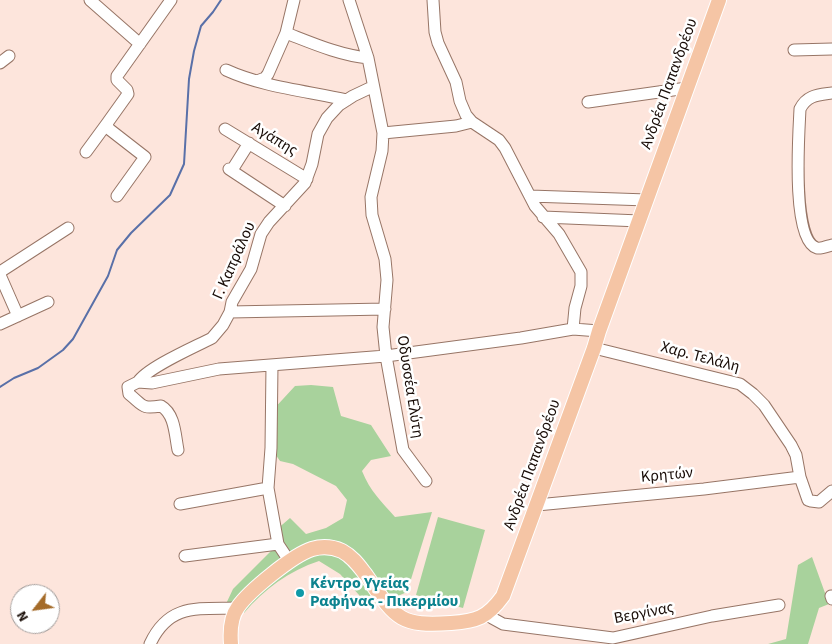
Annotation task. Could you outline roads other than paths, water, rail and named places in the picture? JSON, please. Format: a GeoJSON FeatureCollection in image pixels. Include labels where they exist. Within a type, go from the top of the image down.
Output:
{"type":"FeatureCollection","features":[{"type":"Feature","properties":{"kind":"main road","name":"Ανδρέα Παπανδρέου"},"geometry":{"type":"LineString","coordinates":[[488,614],[503,596],[719,0]]}},
{"type":"Feature","properties":{"kind":"main road"},"geometry":{"type":"LineString","coordinates":[[231,644],[230,631],[237,608],[257,586],[300,554],[324,547],[341,551],[356,562],[384,602],[409,622],[422,624],[454,622],[471,620],[488,614]]}},
{"type":"Feature","properties":{"kind":"street"},"geometry":{"type":"LineString","coordinates":[[90,0],[140,44]]}},
{"type":"Feature","properties":{"kind":"street"},"geometry":{"type":"LineString","coordinates":[[86,152],[128,94],[127,90],[117,80],[117,76],[171,0]]}},
{"type":"Feature","properties":{"kind":"street"},"geometry":{"type":"LineString","coordinates":[[257,81],[265,78],[268,74],[286,32],[294,0]]}},
{"type":"Feature","properties":{"kind":"street","name":"Οδυσσέα Ελύτη"},"geometry":{"type":"LineString","coordinates":[[349,0],[368,58],[372,87],[383,133],[382,151],[371,197],[372,215],[385,259],[387,280],[383,327],[386,356],[403,450],[426,481]]}},
{"type":"Feature","properties":{"kind":"street"},"geometry":{"type":"LineString","coordinates":[[433,0],[438,42],[456,82],[460,101],[466,115],[472,122],[499,140],[513,162],[530,196],[544,217],[559,234],[581,272],[582,286],[575,308],[573,329]]}},
{"type":"Feature","properties":{"kind":"street"},"geometry":{"type":"LineString","coordinates":[[286,32],[336,51],[368,58]]}},
{"type":"Feature","properties":{"kind":"street"},"geometry":{"type":"LineString","coordinates":[[794,50],[832,49]]}},
{"type":"Feature","properties":{"kind":"street"},"geometry":{"type":"LineString","coordinates":[[226,70],[241,77],[257,81],[347,100]]}},
{"type":"Feature","properties":{"kind":"street","name":"Γ. Καπράλου"},"geometry":{"type":"LineString","coordinates":[[138,382],[141,377],[154,369],[212,338],[223,325],[230,312],[232,302],[251,269],[261,234],[269,222],[307,179],[318,134],[327,118],[339,105],[372,87]]}},
{"type":"Feature","properties":{"kind":"street"},"geometry":{"type":"LineString","coordinates":[[588,102],[688,88]]}},
{"type":"Feature","properties":{"kind":"street"},"geometry":{"type":"LineString","coordinates":[[832,93],[812,96],[803,103],[800,109],[797,166],[801,216],[808,237],[814,247],[832,245]]}},
{"type":"Feature","properties":{"kind":"street"},"geometry":{"type":"LineString","coordinates":[[108,122],[109,129],[145,157],[117,196]]}},
{"type":"Feature","properties":{"kind":"street"},"geometry":{"type":"LineString","coordinates":[[383,133],[456,126],[472,122]]}},
{"type":"Feature","properties":{"kind":"street","name":"Αγάπης"},"geometry":{"type":"LineString","coordinates":[[225,129],[307,179]]}},
{"type":"Feature","properties":{"kind":"street"},"geometry":{"type":"LineString","coordinates":[[249,143],[231,170],[285,206]]}},
{"type":"Feature","properties":{"kind":"street"},"geometry":{"type":"LineString","coordinates":[[530,196],[647,200]]}},
{"type":"Feature","properties":{"kind":"street"},"geometry":{"type":"LineString","coordinates":[[544,217],[640,221]]}},
{"type":"Feature","properties":{"kind":"street"},"geometry":{"type":"LineString","coordinates":[[18,316],[0,273],[68,228]]}},
{"type":"Feature","properties":{"kind":"street"},"geometry":{"type":"LineString","coordinates":[[0,324],[48,302]]}},
{"type":"Feature","properties":{"kind":"street"},"geometry":{"type":"LineString","coordinates":[[230,312],[385,309]]}},
{"type":"Feature","properties":{"kind":"street"},"geometry":{"type":"LineString","coordinates":[[178,450],[169,412],[161,406],[144,407],[129,394],[128,387],[138,382],[152,383],[219,369],[386,356],[573,329],[599,331]]}},
{"type":"Feature","properties":{"kind":"street","name":"Χαρ. Τελάλη"},"geometry":{"type":"LineString","coordinates":[[594,348],[740,384],[764,405],[791,445],[796,455],[800,477],[809,501],[819,502],[832,491]]}},
{"type":"Feature","properties":{"kind":"street"},"geometry":{"type":"LineString","coordinates":[[272,365],[271,448],[268,488],[278,544],[290,562]]}},
{"type":"Feature","properties":{"kind":"street","name":"Κρητών"},"geometry":{"type":"LineString","coordinates":[[537,505],[704,489],[800,477]]}},
{"type":"Feature","properties":{"kind":"street"},"geometry":{"type":"LineString","coordinates":[[180,504],[268,488]]}},
{"type":"Feature","properties":{"kind":"street"},"geometry":{"type":"LineString","coordinates":[[185,556],[278,544]]}},
{"type":"Feature","properties":{"kind":"street","name":"Βεργίνας"},"geometry":{"type":"LineString","coordinates":[[488,614],[503,624],[612,638],[712,616],[778,605]]}},
{"type":"Feature","properties":{"kind":"street"},"geometry":{"type":"LineString","coordinates":[[150,644],[166,620],[179,612],[237,608]]}},
{"type":"Feature","properties":{"kind":"waterway"},"geometry":{"type":"LineString","coordinates":[[0,387],[14,378],[38,368],[63,350],[73,339],[108,276],[117,250],[131,233],[170,195],[184,164],[189,79],[194,51],[201,26],[221,0]]}},
{"type":"Feature","properties":{"kind":"place","name":"Κέντρο Υγείας Ραφήνας - Πικερμίου"},"geometry":{"type":"Point","coordinates":[300,593]}}]}
